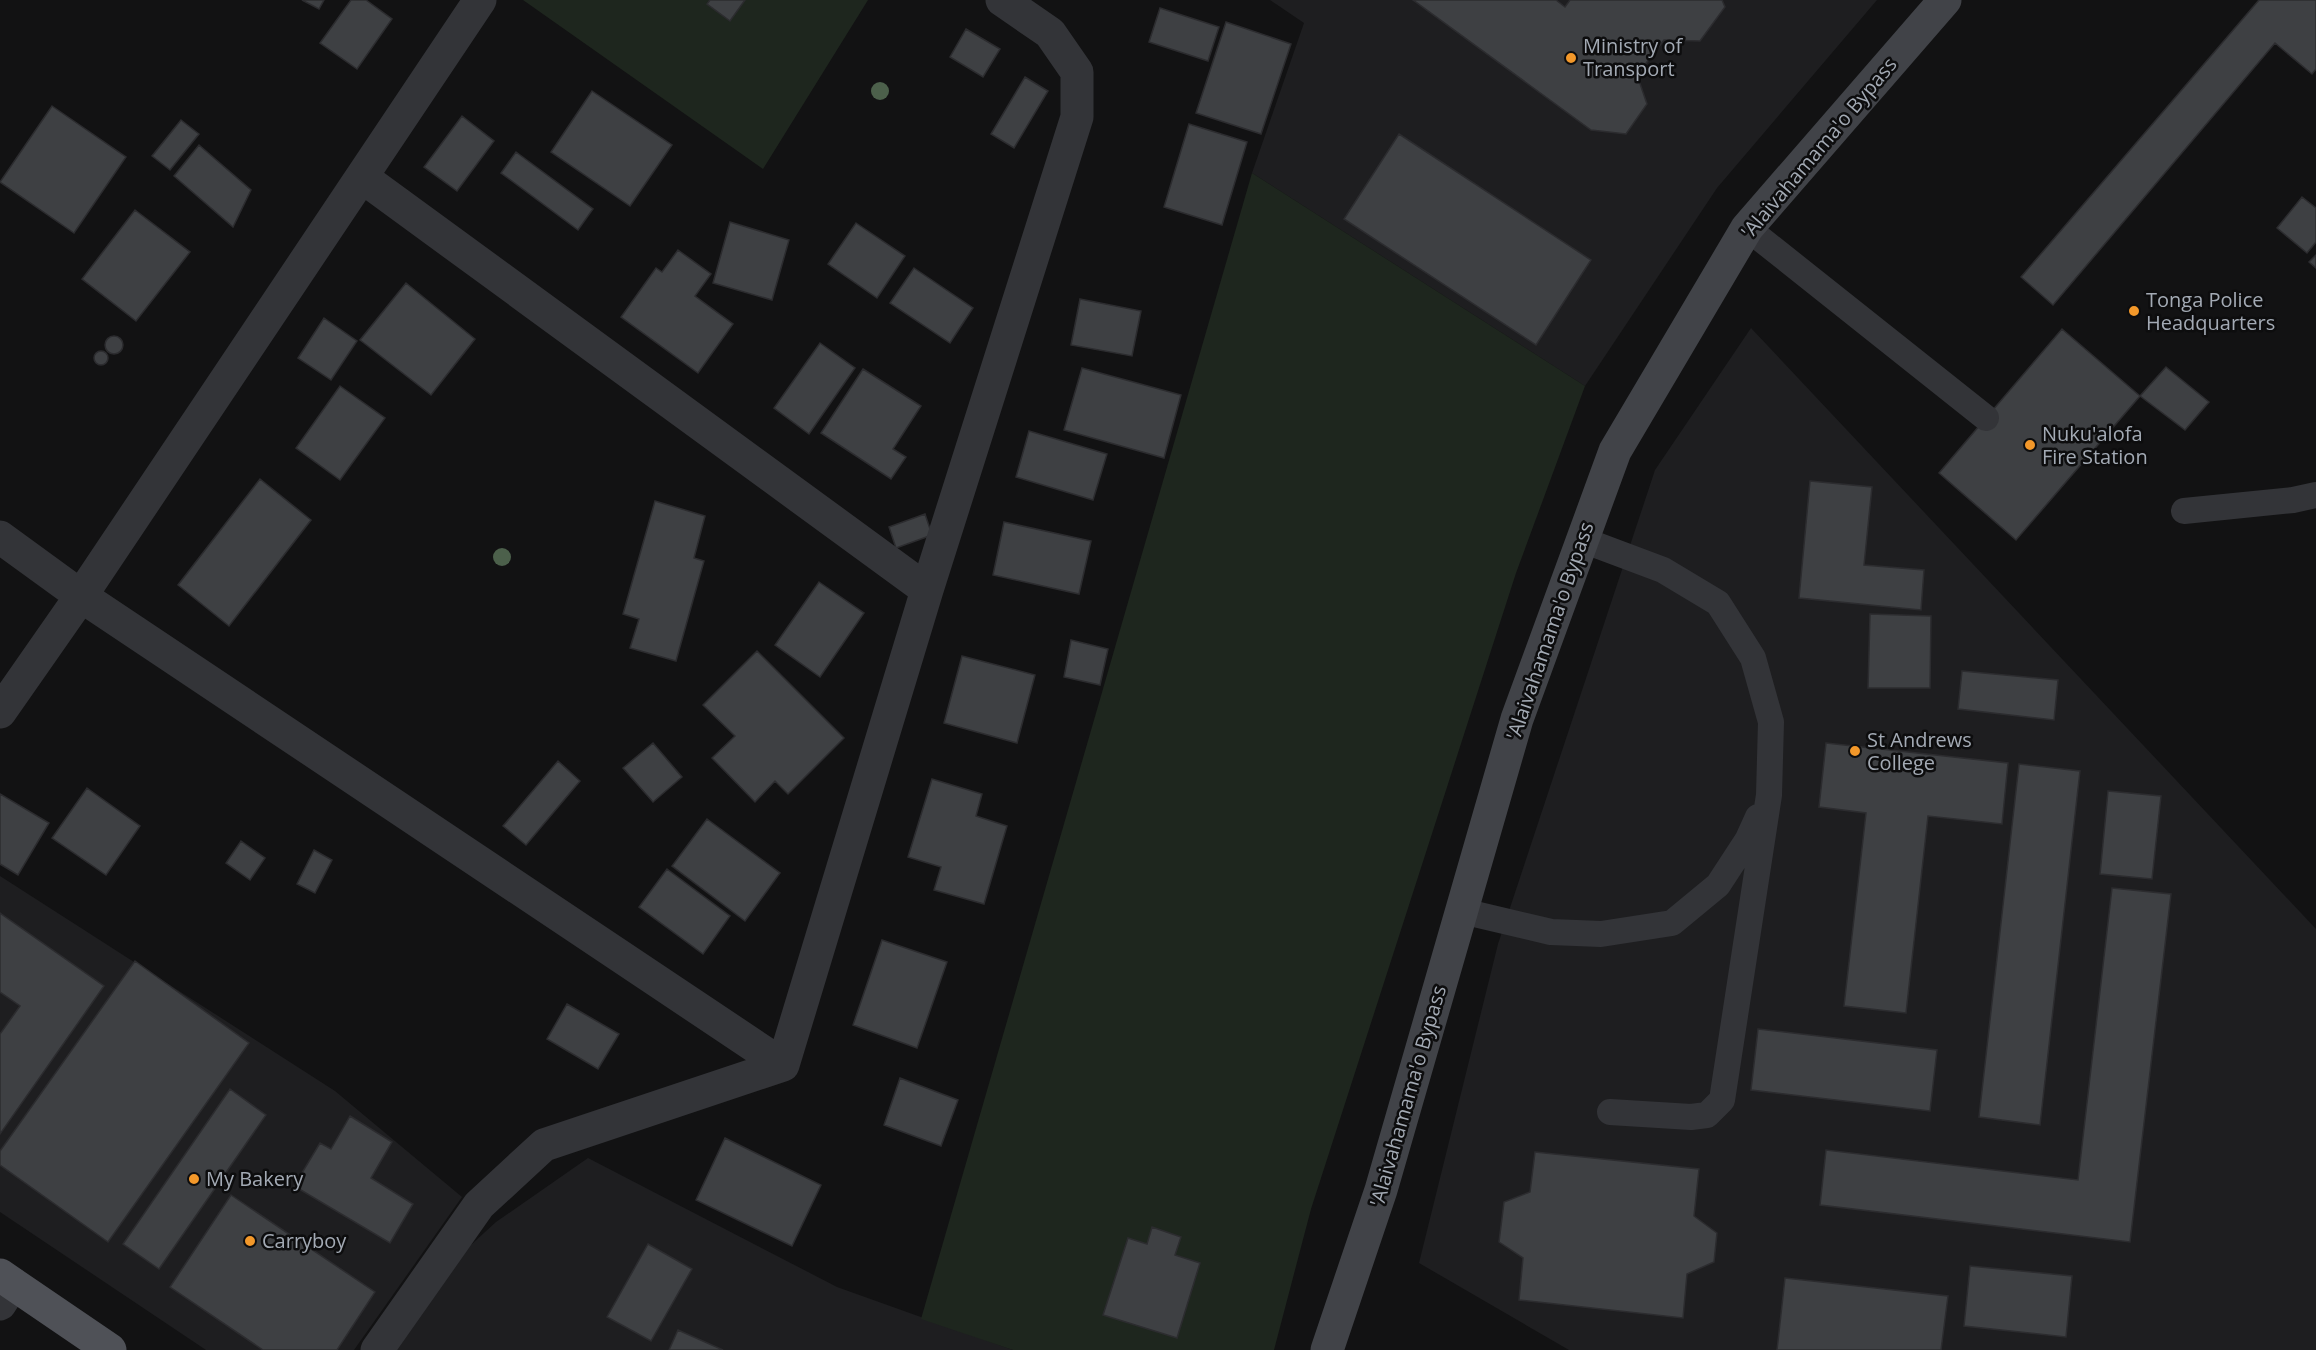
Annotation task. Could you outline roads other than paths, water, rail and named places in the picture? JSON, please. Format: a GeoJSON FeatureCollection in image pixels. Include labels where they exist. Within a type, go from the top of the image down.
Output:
{"type":"FeatureCollection","features":[{"type":"Feature","properties":{"kind":"main road","name":"'Alaivahamama'o Bypass"},"geometry":{"type":"LineString","coordinates":[[1327,1350],[1381,1190],[1517,719],[1615,451],[1747,228],[1946,0]]}},
{"type":"Feature","properties":{"kind":"main road"},"geometry":{"type":"LineString","coordinates":[[4,1288],[110,1350]]}},
{"type":"Feature","properties":{"kind":"street"},"geometry":{"type":"LineString","coordinates":[[783,1065],[927,590],[1077,117],[1077,72],[1050,33],[1002,0]]}},
{"type":"Feature","properties":{"kind":"street"},"geometry":{"type":"LineString","coordinates":[[0,712],[81,596],[362,177],[465,5]]}},
{"type":"Feature","properties":{"kind":"street"},"geometry":{"type":"LineString","coordinates":[[362,177],[927,590]]}},
{"type":"Feature","properties":{"kind":"street"},"geometry":{"type":"LineString","coordinates":[[0,537],[81,596],[783,1065]]}},
{"type":"Feature","properties":{"kind":"street"},"geometry":{"type":"LineString","coordinates":[[377,1350],[479,1205],[544,1145],[783,1065]]}},
{"type":"Feature","properties":{"kind":"lane"},"geometry":{"type":"LineString","coordinates":[[1747,228],[1986,418]]}},
{"type":"Feature","properties":{"kind":"lane"},"geometry":{"type":"LineString","coordinates":[[2184,511],[2293,500],[2316,495]]}},
{"type":"Feature","properties":{"kind":"lane"},"geometry":{"type":"LineString","coordinates":[[1583,540],[1663,570],[1718,603],[1753,658],[1771,722],[1769,795],[1722,1101],[1707,1115],[1691,1117],[1610,1112]]}},
{"type":"Feature","properties":{"kind":"lane"},"geometry":{"type":"LineString","coordinates":[[1462,911],[1551,933],[1601,934],[1672,923],[1718,885],[1748,839],[1769,795]]}},
{"type":"Feature","properties":{"kind":"place","name":"Ministry of Transport"},"geometry":{"type":"Point","coordinates":[1571,58]}},
{"type":"Feature","properties":{"kind":"place","name":"Tonga Police Headquarters"},"geometry":{"type":"Point","coordinates":[2134,311]}},
{"type":"Feature","properties":{"kind":"place","name":"Nuku'alofa Fire Station"},"geometry":{"type":"Point","coordinates":[2030,445]}},
{"type":"Feature","properties":{"kind":"place","name":"St Andrews College"},"geometry":{"type":"Point","coordinates":[1855,751]}},
{"type":"Feature","properties":{"kind":"place","name":"My Bakery"},"geometry":{"type":"Point","coordinates":[194,1179]}},
{"type":"Feature","properties":{"kind":"place","name":"Carryboy"},"geometry":{"type":"Point","coordinates":[250,1241]}}]}
